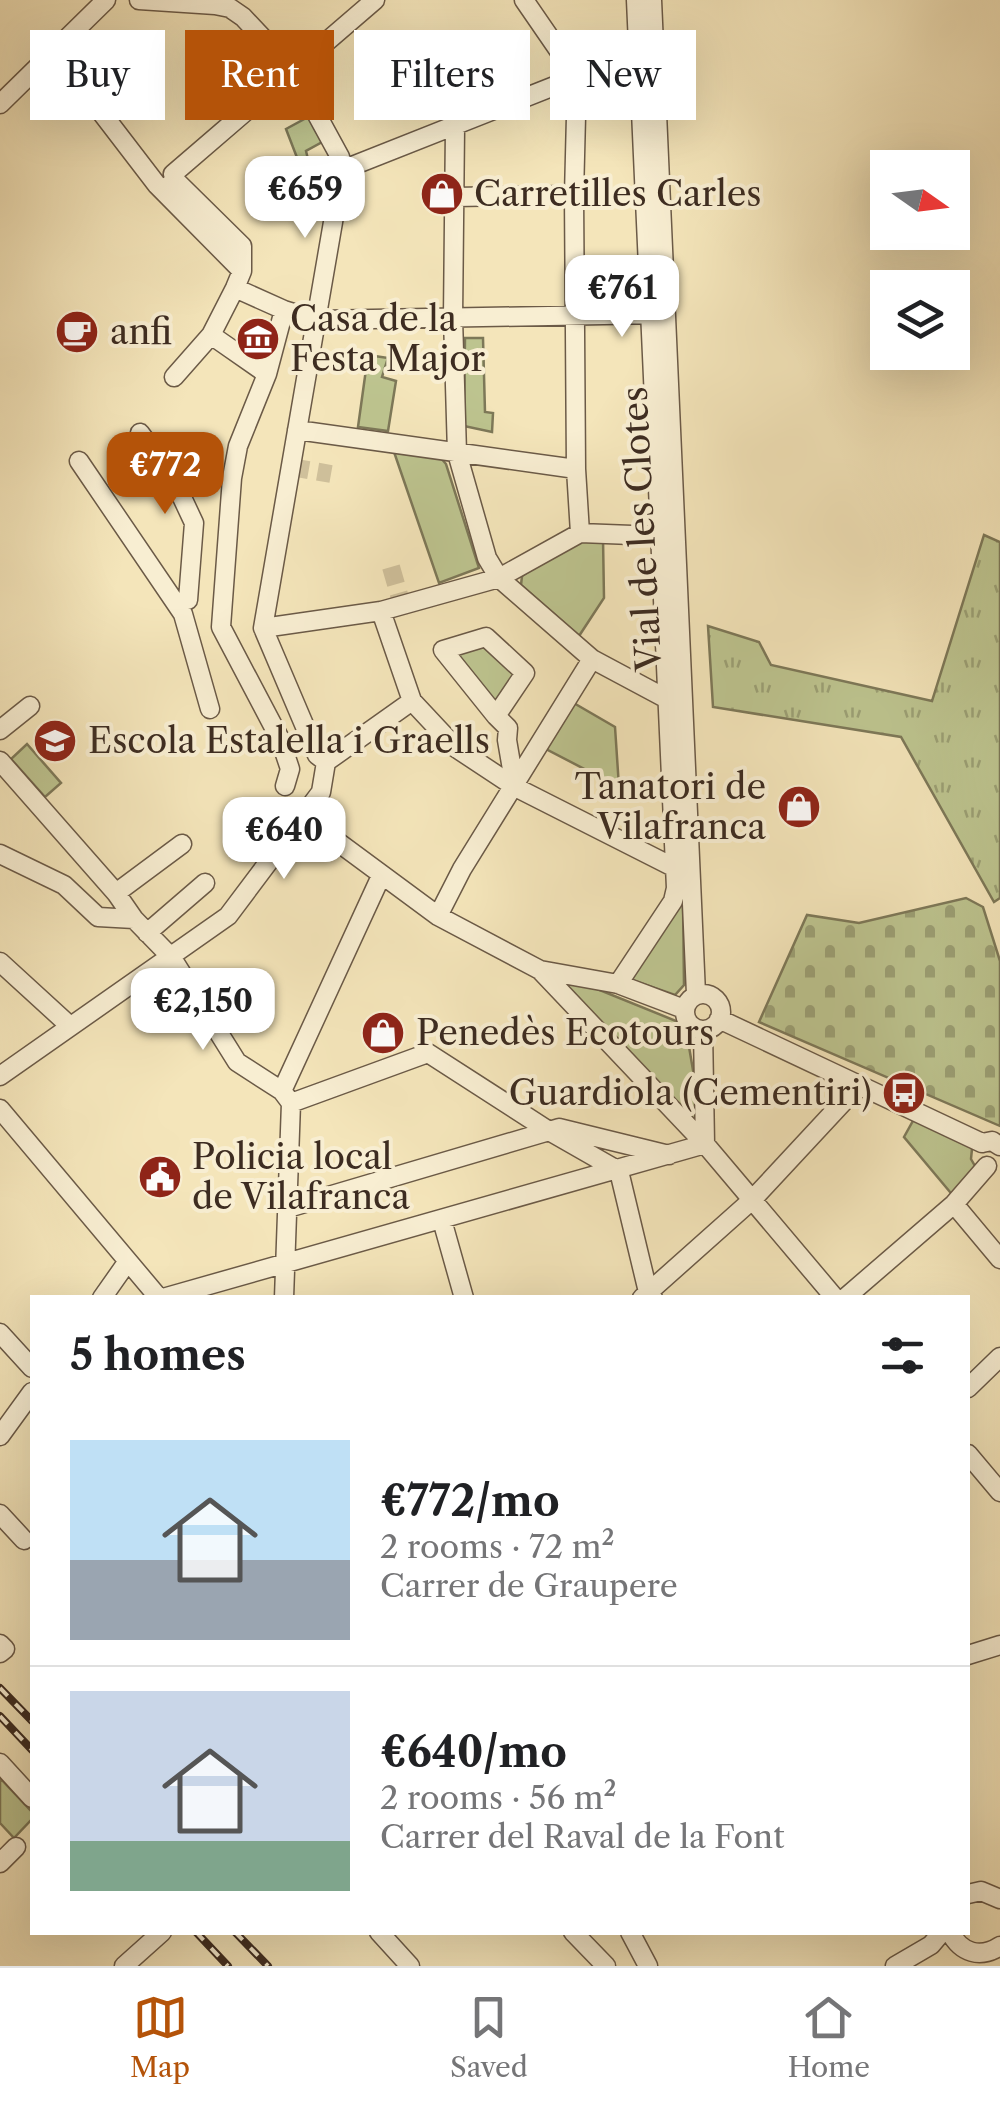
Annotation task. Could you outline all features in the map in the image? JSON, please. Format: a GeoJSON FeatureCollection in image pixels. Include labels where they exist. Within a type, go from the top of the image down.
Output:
{"type":"FeatureCollection","features":[{"type":"Feature","properties":{"kind":"street"},"geometry":{"type":"LineString","coordinates":[[77,30],[106,0]]}},
{"type":"Feature","properties":{"kind":"street"},"geometry":{"type":"LineString","coordinates":[[139,0],[230,8],[255,30]]}},
{"type":"Feature","properties":{"kind":"street"},"geometry":{"type":"LineString","coordinates":[[334,34],[374,0]]}},
{"type":"Feature","properties":{"kind":"street"},"geometry":{"type":"LineString","coordinates":[[524,0],[550,38]]}},
{"type":"Feature","properties":{"kind":"street"},"geometry":{"type":"LineString","coordinates":[[636,0],[637,30]]}},
{"type":"Feature","properties":{"kind":"street","name":"Vial de les Clotes"},"geometry":{"type":"LineString","coordinates":[[652,0],[656,314],[690,1002]]}},
{"type":"Feature","properties":{"kind":"street"},"geometry":{"type":"LineString","coordinates":[[0,104],[30,76]]}},
{"type":"Feature","properties":{"kind":"street"},"geometry":{"type":"LineString","coordinates":[[342,170],[550,88]]}},
{"type":"Feature","properties":{"kind":"street"},"geometry":{"type":"LineString","coordinates":[[106,120],[169,185],[238,280],[284,310],[317,320],[656,314]]}},
{"type":"Feature","properties":{"kind":"street"},"geometry":{"type":"LineString","coordinates":[[169,185],[173,174],[234,120]]}},
{"type":"Feature","properties":{"kind":"street"},"geometry":{"type":"LineString","coordinates":[[320,120],[340,157],[342,170],[262,628],[317,755],[326,762]]}},
{"type":"Feature","properties":{"kind":"street"},"geometry":{"type":"LineString","coordinates":[[576,120],[576,469],[580,533]]}},
{"type":"Feature","properties":{"kind":"street"},"geometry":{"type":"LineString","coordinates":[[618,984],[673,901],[675,868],[658,536],[656,314],[642,120]]}},
{"type":"Feature","properties":{"kind":"street"},"geometry":{"type":"LineString","coordinates":[[455,127],[453,318],[457,452],[487,558],[499,578],[592,659],[665,698]]}},
{"type":"Feature","properties":{"kind":"street"},"geometry":{"type":"LineString","coordinates":[[455,197],[574,195]]}},
{"type":"Feature","properties":{"kind":"street"},"geometry":{"type":"LineString","coordinates":[[174,377],[210,335],[238,280]]}},
{"type":"Feature","properties":{"kind":"street"},"geometry":{"type":"LineString","coordinates":[[284,310],[267,374],[238,446],[221,628],[280,739],[290,769],[284,786]]}},
{"type":"Feature","properties":{"kind":"street"},"geometry":{"type":"LineString","coordinates":[[210,335],[267,374]]}},
{"type":"Feature","properties":{"kind":"street"},"geometry":{"type":"LineString","coordinates":[[134,426],[172,476],[194,524],[180,600],[210,710]]}},
{"type":"Feature","properties":{"kind":"street"},"geometry":{"type":"LineString","coordinates":[[297,430],[576,469]]}},
{"type":"Feature","properties":{"kind":"street"},"geometry":{"type":"LineString","coordinates":[[79,462],[180,600]]}},
{"type":"Feature","properties":{"kind":"street"},"geometry":{"type":"LineString","coordinates":[[262,628],[380,611],[499,578],[580,533],[658,536]]}},
{"type":"Feature","properties":{"kind":"street"},"geometry":{"type":"LineString","coordinates":[[180,600],[223,600]]}},
{"type":"Feature","properties":{"kind":"street"},"geometry":{"type":"LineString","coordinates":[[380,611],[412,701],[456,748],[514,787],[675,868]]}},
{"type":"Feature","properties":{"kind":"street"},"geometry":{"type":"LineString","coordinates":[[496,716],[525,672],[486,636],[443,650],[496,716],[508,728],[514,787]]}},
{"type":"Feature","properties":{"kind":"street"},"geometry":{"type":"LineString","coordinates":[[438,916],[462,869],[592,659]]}},
{"type":"Feature","properties":{"kind":"street"},"geometry":{"type":"LineString","coordinates":[[0,1076],[228,916],[321,792],[326,762],[412,701]]}},
{"type":"Feature","properties":{"kind":"street"},"geometry":{"type":"LineString","coordinates":[[0,730],[30,706]]}},
{"type":"Feature","properties":{"kind":"street"},"geometry":{"type":"LineString","coordinates":[[0,761],[116,892],[140,926],[172,958],[237,1062],[286,1097]]}},
{"type":"Feature","properties":{"kind":"street"},"geometry":{"type":"LineString","coordinates":[[304,816],[438,916],[540,970],[690,1002],[714,997],[720,1007],[720,1020],[702,1030],[686,1021],[690,1002]]}},
{"type":"Feature","properties":{"kind":"street"},"geometry":{"type":"LineString","coordinates":[[116,892],[182,844]]}},
{"type":"Feature","properties":{"kind":"street"},"geometry":{"type":"LineString","coordinates":[[0,854],[64,884],[98,917],[140,926],[205,884]]}},
{"type":"Feature","properties":{"kind":"street"},"geometry":{"type":"LineString","coordinates":[[284,1295],[288,1208],[286,1097],[381,876]]}},
{"type":"Feature","properties":{"kind":"street"},"geometry":{"type":"LineString","coordinates":[[0,962],[70,1026]]}},
{"type":"Feature","properties":{"kind":"street"},"geometry":{"type":"LineString","coordinates":[[540,970],[705,1144],[831,1295]]}},
{"type":"Feature","properties":{"kind":"street"},"geometry":{"type":"LineString","coordinates":[[720,1020],[852,1092],[991,1144]]}},
{"type":"Feature","properties":{"kind":"street"},"geometry":{"type":"LineString","coordinates":[[702,1030],[705,1144]]}},
{"type":"Feature","properties":{"kind":"street"},"geometry":{"type":"LineString","coordinates":[[286,1097],[428,1053],[619,1171],[648,1295]]}},
{"type":"Feature","properties":{"kind":"street"},"geometry":{"type":"LineString","coordinates":[[649,1295],[752,1200],[852,1092]]}},
{"type":"Feature","properties":{"kind":"street"},"geometry":{"type":"LineString","coordinates":[[0,1109],[158,1295]]}},
{"type":"Feature","properties":{"kind":"street"},"geometry":{"type":"LineString","coordinates":[[288,1208],[559,1128],[669,1155]]}},
{"type":"Feature","properties":{"kind":"street"},"geometry":{"type":"LineString","coordinates":[[172,1295],[705,1144]]}},
{"type":"Feature","properties":{"kind":"street"},"geometry":{"type":"LineString","coordinates":[[991,1144],[976,1154],[979,1162],[993,1163]]}},
{"type":"Feature","properties":{"kind":"street"},"geometry":{"type":"LineString","coordinates":[[619,1171],[631,1162],[630,1145]]}},
{"type":"Feature","properties":{"kind":"street"},"geometry":{"type":"LineString","coordinates":[[848,1295],[954,1204],[993,1163]]}},
{"type":"Feature","properties":{"kind":"street"},"geometry":{"type":"LineString","coordinates":[[954,1204],[1000,1258]]}},
{"type":"Feature","properties":{"kind":"street"},"geometry":{"type":"LineString","coordinates":[[442,1220],[463,1295]]}},
{"type":"Feature","properties":{"kind":"street"},"geometry":{"type":"LineString","coordinates":[[104,1295],[128,1262]]}},
{"type":"Feature","properties":{"kind":"street"},"geometry":{"type":"LineString","coordinates":[[0,1333],[30,1366]]}},
{"type":"Feature","properties":{"kind":"street"},"geometry":{"type":"LineString","coordinates":[[970,1386],[1000,1357]]}},
{"type":"Feature","properties":{"kind":"street"},"geometry":{"type":"LineString","coordinates":[[0,1436],[30,1395]]}},
{"type":"Feature","properties":{"kind":"street"},"geometry":{"type":"LineString","coordinates":[[970,1456],[1000,1492]]}},
{"type":"Feature","properties":{"kind":"street"},"geometry":{"type":"LineString","coordinates":[[0,1514],[24,1540]]}},
{"type":"Feature","properties":{"kind":"street"},"geometry":{"type":"LineString","coordinates":[[970,1655],[1000,1645]]}},
{"type":"Feature","properties":{"kind":"street"},"geometry":{"type":"LineString","coordinates":[[0,1762],[30,1796]]}},
{"type":"Feature","properties":{"kind":"street"},"geometry":{"type":"LineString","coordinates":[[0,1863],[16,1847]]}},
{"type":"Feature","properties":{"kind":"street"},"geometry":{"type":"LineString","coordinates":[[970,1892],[981,1891],[1000,1899]]}},
{"type":"Feature","properties":{"kind":"street"},"geometry":{"type":"LineString","coordinates":[[124,1966],[159,1935]]}},
{"type":"Feature","properties":{"kind":"street"},"geometry":{"type":"LineString","coordinates":[[575,1935],[593,1962]]}},
{"type":"Feature","properties":{"kind":"street"},"geometry":{"type":"LineString","coordinates":[[632,1935],[648,1966]]}},
{"type":"Feature","properties":{"kind":"street"},"geometry":{"type":"LineString","coordinates":[[895,1966],[944,1938],[972,1953],[982,1954],[1000,1946]]}},
{"type":"Feature","properties":{"kind":"street"},"geometry":{"type":"LineString","coordinates":[[385,1939],[410,1966]]}},
{"type":"Feature","properties":{"kind":"green space"},"geometry":{"type":"Polygon","coordinates":[[[303,120],[312,120],[324,141],[306,151],[311,182],[306,168],[301,168],[286,129],[303,120]]]}},
{"type":"Feature","properties":{"kind":"green space"},"geometry":{"type":"Polygon","coordinates":[[[465,338],[483,338],[485,412],[493,413],[492,432],[464,426],[465,338]]]}},
{"type":"Feature","properties":{"kind":"green space"},"geometry":{"type":"Polygon","coordinates":[[[368,355],[388,358],[382,377],[396,381],[388,431],[358,427],[368,355]]]}},
{"type":"Feature","properties":{"kind":"green space"},"geometry":{"type":"Polygon","coordinates":[[[393,449],[440,457],[446,464],[479,568],[439,583],[393,449]]]}},
{"type":"Feature","properties":{"kind":"green space"},"geometry":{"type":"Polygon","coordinates":[[[984,535],[1000,542],[1000,898],[994,902],[901,737],[713,707],[708,626],[759,642],[771,665],[932,701],[984,535]]]}},
{"type":"Feature","properties":{"kind":"green space"},"geometry":{"type":"Polygon","coordinates":[[[578,538],[603,538],[604,598],[579,636],[521,585],[522,576],[578,538]]]}},
{"type":"Feature","properties":{"kind":"green space"},"geometry":{"type":"Polygon","coordinates":[[[478,642],[521,672],[495,706],[447,652],[478,642]]]}},
{"type":"Feature","properties":{"kind":"green space"},"geometry":{"type":"Polygon","coordinates":[[[572,702],[615,727],[619,787],[544,748],[572,702]]]}},
{"type":"Feature","properties":{"kind":"green space"},"geometry":{"type":"Polygon","coordinates":[[[27,744],[61,783],[45,797],[11,759],[27,744]]]}},
{"type":"Feature","properties":{"kind":"green space"},"geometry":{"type":"Polygon","coordinates":[[[966,898],[983,907],[1000,961],[1000,1126],[759,1022],[807,915],[859,923],[966,898]]]}},
{"type":"Feature","properties":{"kind":"green space"},"geometry":{"type":"Polygon","coordinates":[[[683,902],[684,985],[675,995],[629,979],[683,902]]]}},
{"type":"Feature","properties":{"kind":"green space"},"geometry":{"type":"Polygon","coordinates":[[[545,973],[575,980],[676,1021],[687,1035],[701,1117],[697,1124],[545,973]]]}},
{"type":"Feature","properties":{"kind":"green space"},"geometry":{"type":"Polygon","coordinates":[[[914,1119],[962,1137],[972,1149],[971,1159],[979,1173],[955,1198],[904,1137],[914,1119]]]}},
{"type":"Feature","properties":{"kind":"green space"},"geometry":{"type":"Polygon","coordinates":[[[0,1778],[30,1810],[30,1821],[14,1838],[0,1823],[0,1778]]]}},
{"type":"Feature","properties":{"kind":"tunnel"},"geometry":{"type":"LineString","coordinates":[[291,467],[331,474]]}},
{"type":"Feature","properties":{"kind":"tunnel"},"geometry":{"type":"LineString","coordinates":[[391,567],[402,605]]}},
{"type":"Feature","properties":{"kind":"railway"},"geometry":{"type":"LineString","coordinates":[[0,1688],[30,1719]]}},
{"type":"Feature","properties":{"kind":"railway"},"geometry":{"type":"LineString","coordinates":[[0,1716],[30,1748]]}},
{"type":"Feature","properties":{"kind":"railway"},"geometry":{"type":"LineString","coordinates":[[199,1935],[228,1966]]}},
{"type":"Feature","properties":{"kind":"railway"},"geometry":{"type":"LineString","coordinates":[[238,1935],[268,1966]]}},
{"type":"Feature","properties":{"kind":"place","name":"Carretilles Carles"},"geometry":{"type":"Point","coordinates":[442,194]}},
{"type":"Feature","properties":{"kind":"place","name":"anfi"},"geometry":{"type":"Point","coordinates":[77,332]}},
{"type":"Feature","properties":{"kind":"place","name":"Casa de la Festa Major"},"geometry":{"type":"Point","coordinates":[258,339]}},
{"type":"Feature","properties":{"kind":"place","name":"Escola Estalella i Graells"},"geometry":{"type":"Point","coordinates":[55,741]}},
{"type":"Feature","properties":{"kind":"place","name":"Tanatori de Vilafranca"},"geometry":{"type":"Point","coordinates":[799,807]}},
{"type":"Feature","properties":{"kind":"place","name":"Penedès Ecotours"},"geometry":{"type":"Point","coordinates":[383,1033]}},
{"type":"Feature","properties":{"kind":"place","name":"Guardiola (Cementiri)"},"geometry":{"type":"Point","coordinates":[904,1093]}},
{"type":"Feature","properties":{"kind":"place","name":"Policia local de Vilafranca"},"geometry":{"type":"Point","coordinates":[160,1177]}}]}
